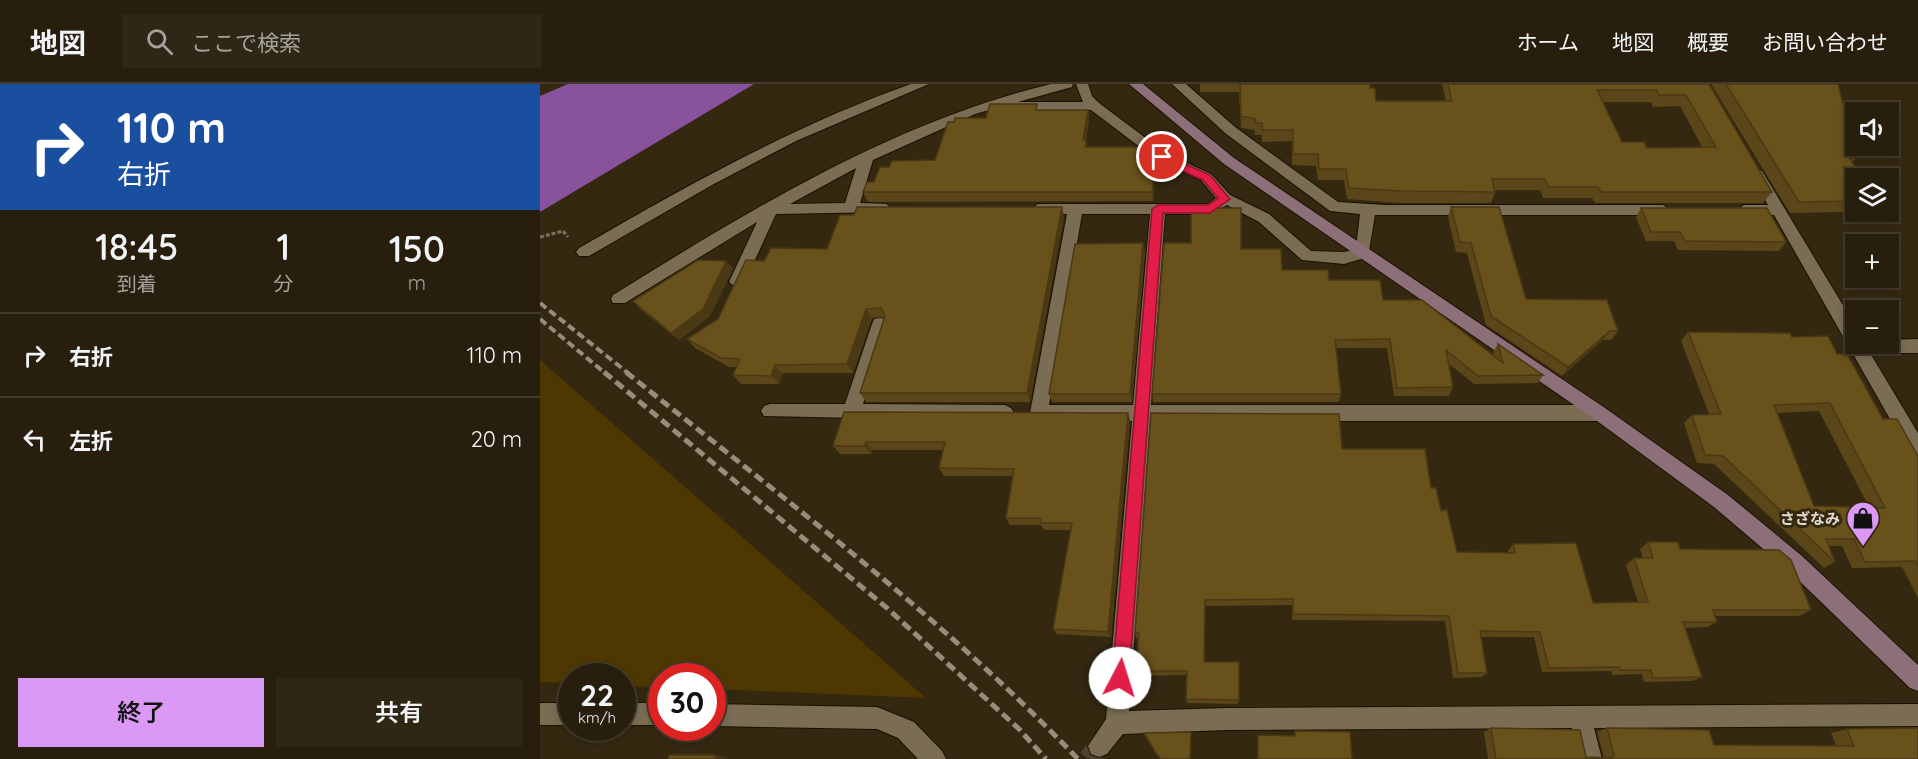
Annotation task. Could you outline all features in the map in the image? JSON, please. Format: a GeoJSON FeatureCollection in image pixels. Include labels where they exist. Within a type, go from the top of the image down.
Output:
{"type":"FeatureCollection","features":[{"type":"Feature","properties":{"kind":"street"},"geometry":{"type":"LineString","coordinates":[[584,252],[730,168],[825,124],[923,84]]}},
{"type":"Feature","properties":{"kind":"street"},"geometry":{"type":"LineString","coordinates":[[619,299],[793,195],[866,159],[984,106],[1067,84]]}},
{"type":"Feature","properties":{"kind":"street"},"geometry":{"type":"LineString","coordinates":[[1082,84],[1086,97],[1094,106],[1162,157],[1206,177],[1225,199],[1246,207],[1264,218],[1307,256],[1337,258],[1363,253]]}},
{"type":"Feature","properties":{"kind":"street"},"geometry":{"type":"LineString","coordinates":[[1135,84],[1229,162],[1599,413],[1721,501],[1795,563],[1918,680]]}},
{"type":"Feature","properties":{"kind":"street"},"geometry":{"type":"LineString","coordinates":[[1179,84],[1230,130],[1335,207],[1679,210]]}},
{"type":"Feature","properties":{"kind":"street"},"geometry":{"type":"LineString","coordinates":[[984,106],[1094,106]]}},
{"type":"Feature","properties":{"kind":"street"},"geometry":{"type":"LineString","coordinates":[[850,208],[866,159]]}},
{"type":"Feature","properties":{"kind":"street"},"geometry":{"type":"LineString","coordinates":[[1749,160],[1845,325]]}},
{"type":"Feature","properties":{"kind":"street"},"geometry":{"type":"LineString","coordinates":[[1018,209],[1210,209],[1225,199]]}},
{"type":"Feature","properties":{"kind":"street"},"geometry":{"type":"LineString","coordinates":[[771,209],[898,208]]}},
{"type":"Feature","properties":{"kind":"street"},"geometry":{"type":"LineString","coordinates":[[728,302],[771,209]]}},
{"type":"Feature","properties":{"kind":"street"},"geometry":{"type":"LineString","coordinates":[[1039,413],[1075,209]]}},
{"type":"Feature","properties":{"kind":"street"},"geometry":{"type":"LineString","coordinates":[[1099,746],[1117,723],[1158,209]]}},
{"type":"Feature","properties":{"kind":"street"},"geometry":{"type":"LineString","coordinates":[[1363,253],[1368,209]]}},
{"type":"Feature","properties":{"kind":"street"},"geometry":{"type":"LineString","coordinates":[[1724,210],[1778,210]]}},
{"type":"Feature","properties":{"kind":"street"},"geometry":{"type":"LineString","coordinates":[[852,411],[880,324]]}},
{"type":"Feature","properties":{"kind":"street"},"geometry":{"type":"LineString","coordinates":[[1899,345],[1918,346]]}},
{"type":"Feature","properties":{"kind":"street"},"geometry":{"type":"LineString","coordinates":[[1862,354],[1918,450]]}},
{"type":"Feature","properties":{"kind":"street"},"geometry":{"type":"LineString","coordinates":[[770,411],[1599,413]]}},
{"type":"Feature","properties":{"kind":"street"},"geometry":{"type":"LineString","coordinates":[[540,714],[558,714]]}},
{"type":"Feature","properties":{"kind":"street"},"geometry":{"type":"LineString","coordinates":[[1117,723],[1227,719],[1918,714]]}},
{"type":"Feature","properties":{"kind":"street"},"geometry":{"type":"LineString","coordinates":[[726,715],[877,718],[906,730],[934,759]]}},
{"type":"Feature","properties":{"kind":"street"},"geometry":{"type":"LineString","coordinates":[[1580,716],[1590,759]]}},
{"type":"Feature","properties":{"kind":"shaded area"},"geometry":{"type":"Polygon","coordinates":[[[601,84],[754,84],[540,212],[540,123],[601,84]]]}},
{"type":"Feature","properties":{"kind":"shaded area"},"geometry":{"type":"Polygon","coordinates":[[[540,360],[926,698],[726,690],[726,663],[648,663],[648,687],[636,686],[636,663],[558,663],[558,683],[540,682],[540,360]]]}},
{"type":"Feature","properties":{"kind":"building"},"geometry":{"type":"Polygon","coordinates":[[[1240,84],[1370,84],[1370,88],[1375,88],[1376,101],[1452,101],[1448,84],[1709,84],[1772,192],[1601,192],[1598,187],[1548,187],[1545,179],[1492,179],[1495,192],[1349,188],[1346,169],[1319,169],[1318,154],[1293,154],[1293,130],[1262,130],[1262,123],[1256,123],[1255,119],[1241,116],[1240,84]],[[1597,90],[1622,142],[1644,142],[1647,148],[1716,147],[1686,95],[1659,95],[1657,90],[1597,90]]]}},
{"type":"Feature","properties":{"kind":"building"},"geometry":{"type":"Polygon","coordinates":[[[1726,84],[1838,84],[1845,113],[1845,156],[1856,156],[1856,158],[1849,158],[1856,168],[1845,168],[1845,201],[1799,202],[1726,84]]]}},
{"type":"Feature","properties":{"kind":"building"},"geometry":{"type":"Polygon","coordinates":[[[990,104],[1037,104],[1036,110],[1088,110],[1083,140],[1086,140],[1085,147],[1148,147],[1156,153],[1152,192],[863,192],[867,182],[874,182],[880,167],[889,167],[892,161],[935,160],[948,122],[954,122],[955,118],[986,118],[990,104]]]}},
{"type":"Feature","properties":{"kind":"building"},"geometry":{"type":"Polygon","coordinates":[[[857,207],[1062,207],[1027,393],[860,393],[885,316],[881,308],[866,309],[847,364],[775,365],[771,376],[733,375],[740,359],[721,358],[687,339],[718,319],[746,260],[764,261],[771,248],[827,249],[840,215],[854,215],[857,207]]]}},
{"type":"Feature","properties":{"kind":"building"},"geometry":{"type":"Polygon","coordinates":[[[1451,207],[1499,207],[1526,299],[1607,300],[1618,331],[1610,331],[1568,367],[1491,316],[1471,243],[1460,242],[1451,207]]]}},
{"type":"Feature","properties":{"kind":"building"},"geometry":{"type":"Polygon","coordinates":[[[1191,208],[1241,208],[1241,249],[1281,249],[1282,270],[1328,270],[1329,280],[1380,280],[1383,300],[1422,300],[1503,363],[1498,344],[1543,375],[1478,376],[1446,350],[1453,387],[1397,388],[1390,339],[1335,340],[1341,394],[1152,394],[1164,243],[1191,243],[1191,208]]]}},
{"type":"Feature","properties":{"kind":"building"},"geometry":{"type":"Polygon","coordinates":[[[1641,208],[1767,208],[1786,242],[1685,241],[1680,232],[1651,232],[1641,208]]]}},
{"type":"Feature","properties":{"kind":"building"},"geometry":{"type":"Polygon","coordinates":[[[1143,243],[1130,394],[1049,394],[1075,244],[1143,243]]]}},
{"type":"Feature","properties":{"kind":"building"},"geometry":{"type":"Polygon","coordinates":[[[698,260],[726,261],[703,309],[671,333],[633,301],[698,260]]]}},
{"type":"Feature","properties":{"kind":"building"},"geometry":{"type":"Polygon","coordinates":[[[1688,332],[1790,333],[1792,337],[1828,336],[1837,354],[1847,354],[1883,419],[1897,419],[1918,456],[1918,566],[1915,561],[1865,562],[1854,539],[1826,539],[1835,562],[1723,456],[1705,455],[1692,415],[1721,414],[1688,332]],[[1830,403],[1774,405],[1814,506],[1885,508],[1830,403]]]}},
{"type":"Feature","properties":{"kind":"building"},"geometry":{"type":"Polygon","coordinates":[[[844,412],[1128,413],[1108,632],[1053,629],[1072,523],[1040,523],[1041,518],[1006,518],[1014,469],[939,468],[945,442],[866,442],[864,446],[833,446],[844,412]]]}},
{"type":"Feature","properties":{"kind":"building"},"geometry":{"type":"Polygon","coordinates":[[[1151,413],[1339,414],[1342,449],[1425,449],[1431,488],[1436,488],[1441,511],[1447,510],[1457,552],[1515,553],[1513,544],[1576,543],[1593,603],[1648,602],[1634,558],[1653,558],[1648,542],[1678,542],[1680,549],[1779,550],[1791,560],[1811,610],[1713,610],[1717,622],[1683,622],[1702,677],[1653,678],[1651,670],[1620,670],[1619,667],[1549,668],[1540,632],[1480,631],[1487,673],[1458,673],[1449,616],[1293,614],[1293,599],[1205,600],[1204,662],[1239,662],[1239,700],[1186,699],[1187,671],[1136,671],[1139,633],[1135,633],[1151,413]]]}},
{"type":"Feature","properties":{"kind":"building"},"geometry":{"type":"Polygon","coordinates":[[[1491,728],[1580,730],[1586,757],[1612,758],[1614,755],[1607,728],[1709,730],[1714,745],[1854,746],[1847,729],[1918,728],[1918,759],[1496,759],[1491,728]]]}},
{"type":"Feature","properties":{"kind":"building"},"geometry":{"type":"Polygon","coordinates":[[[1295,731],[1350,732],[1352,759],[1258,759],[1258,735],[1295,736],[1295,731]]]}},
{"type":"Feature","properties":{"kind":"building"},"geometry":{"type":"Polygon","coordinates":[[[1191,732],[1190,759],[1161,759],[1144,733],[1191,732]]]}},
{"type":"Feature","properties":{"kind":"building"},"geometry":{"type":"Polygon","coordinates":[[[669,755],[715,755],[714,759],[668,759],[669,755]]]}},
{"type":"Feature","properties":{"kind":"waterway"},"geometry":{"type":"LineString","coordinates":[[540,113],[605,84]]}},
{"type":"Feature","properties":{"kind":"tunnel"},"geometry":{"type":"LineString","coordinates":[[1088,759],[1099,746]]}},
{"type":"Feature","properties":{"kind":"railway"},"geometry":{"type":"LineString","coordinates":[[540,303],[628,373]]}},
{"type":"Feature","properties":{"kind":"railway"},"geometry":{"type":"LineString","coordinates":[[540,319],[605,373]]}},
{"type":"Feature","properties":{"kind":"railway"},"geometry":{"type":"LineString","coordinates":[[604,372],[887,608],[1019,729],[1046,759]]}},
{"type":"Feature","properties":{"kind":"railway"},"geometry":{"type":"LineString","coordinates":[[626,372],[801,511],[915,606],[1026,706],[1078,759]]}},
{"type":"Feature","properties":{"kind":"place","name":"さざなみ"},"geometry":{"type":"Point","coordinates":[1863,547]}},
{"type":"Feature","properties":{"kind":"route"},"geometry":{"type":"LineString","coordinates":[[1120,678],[1158,209],[1210,209],[1225,199],[1206,177],[1162,157]]}}]}
